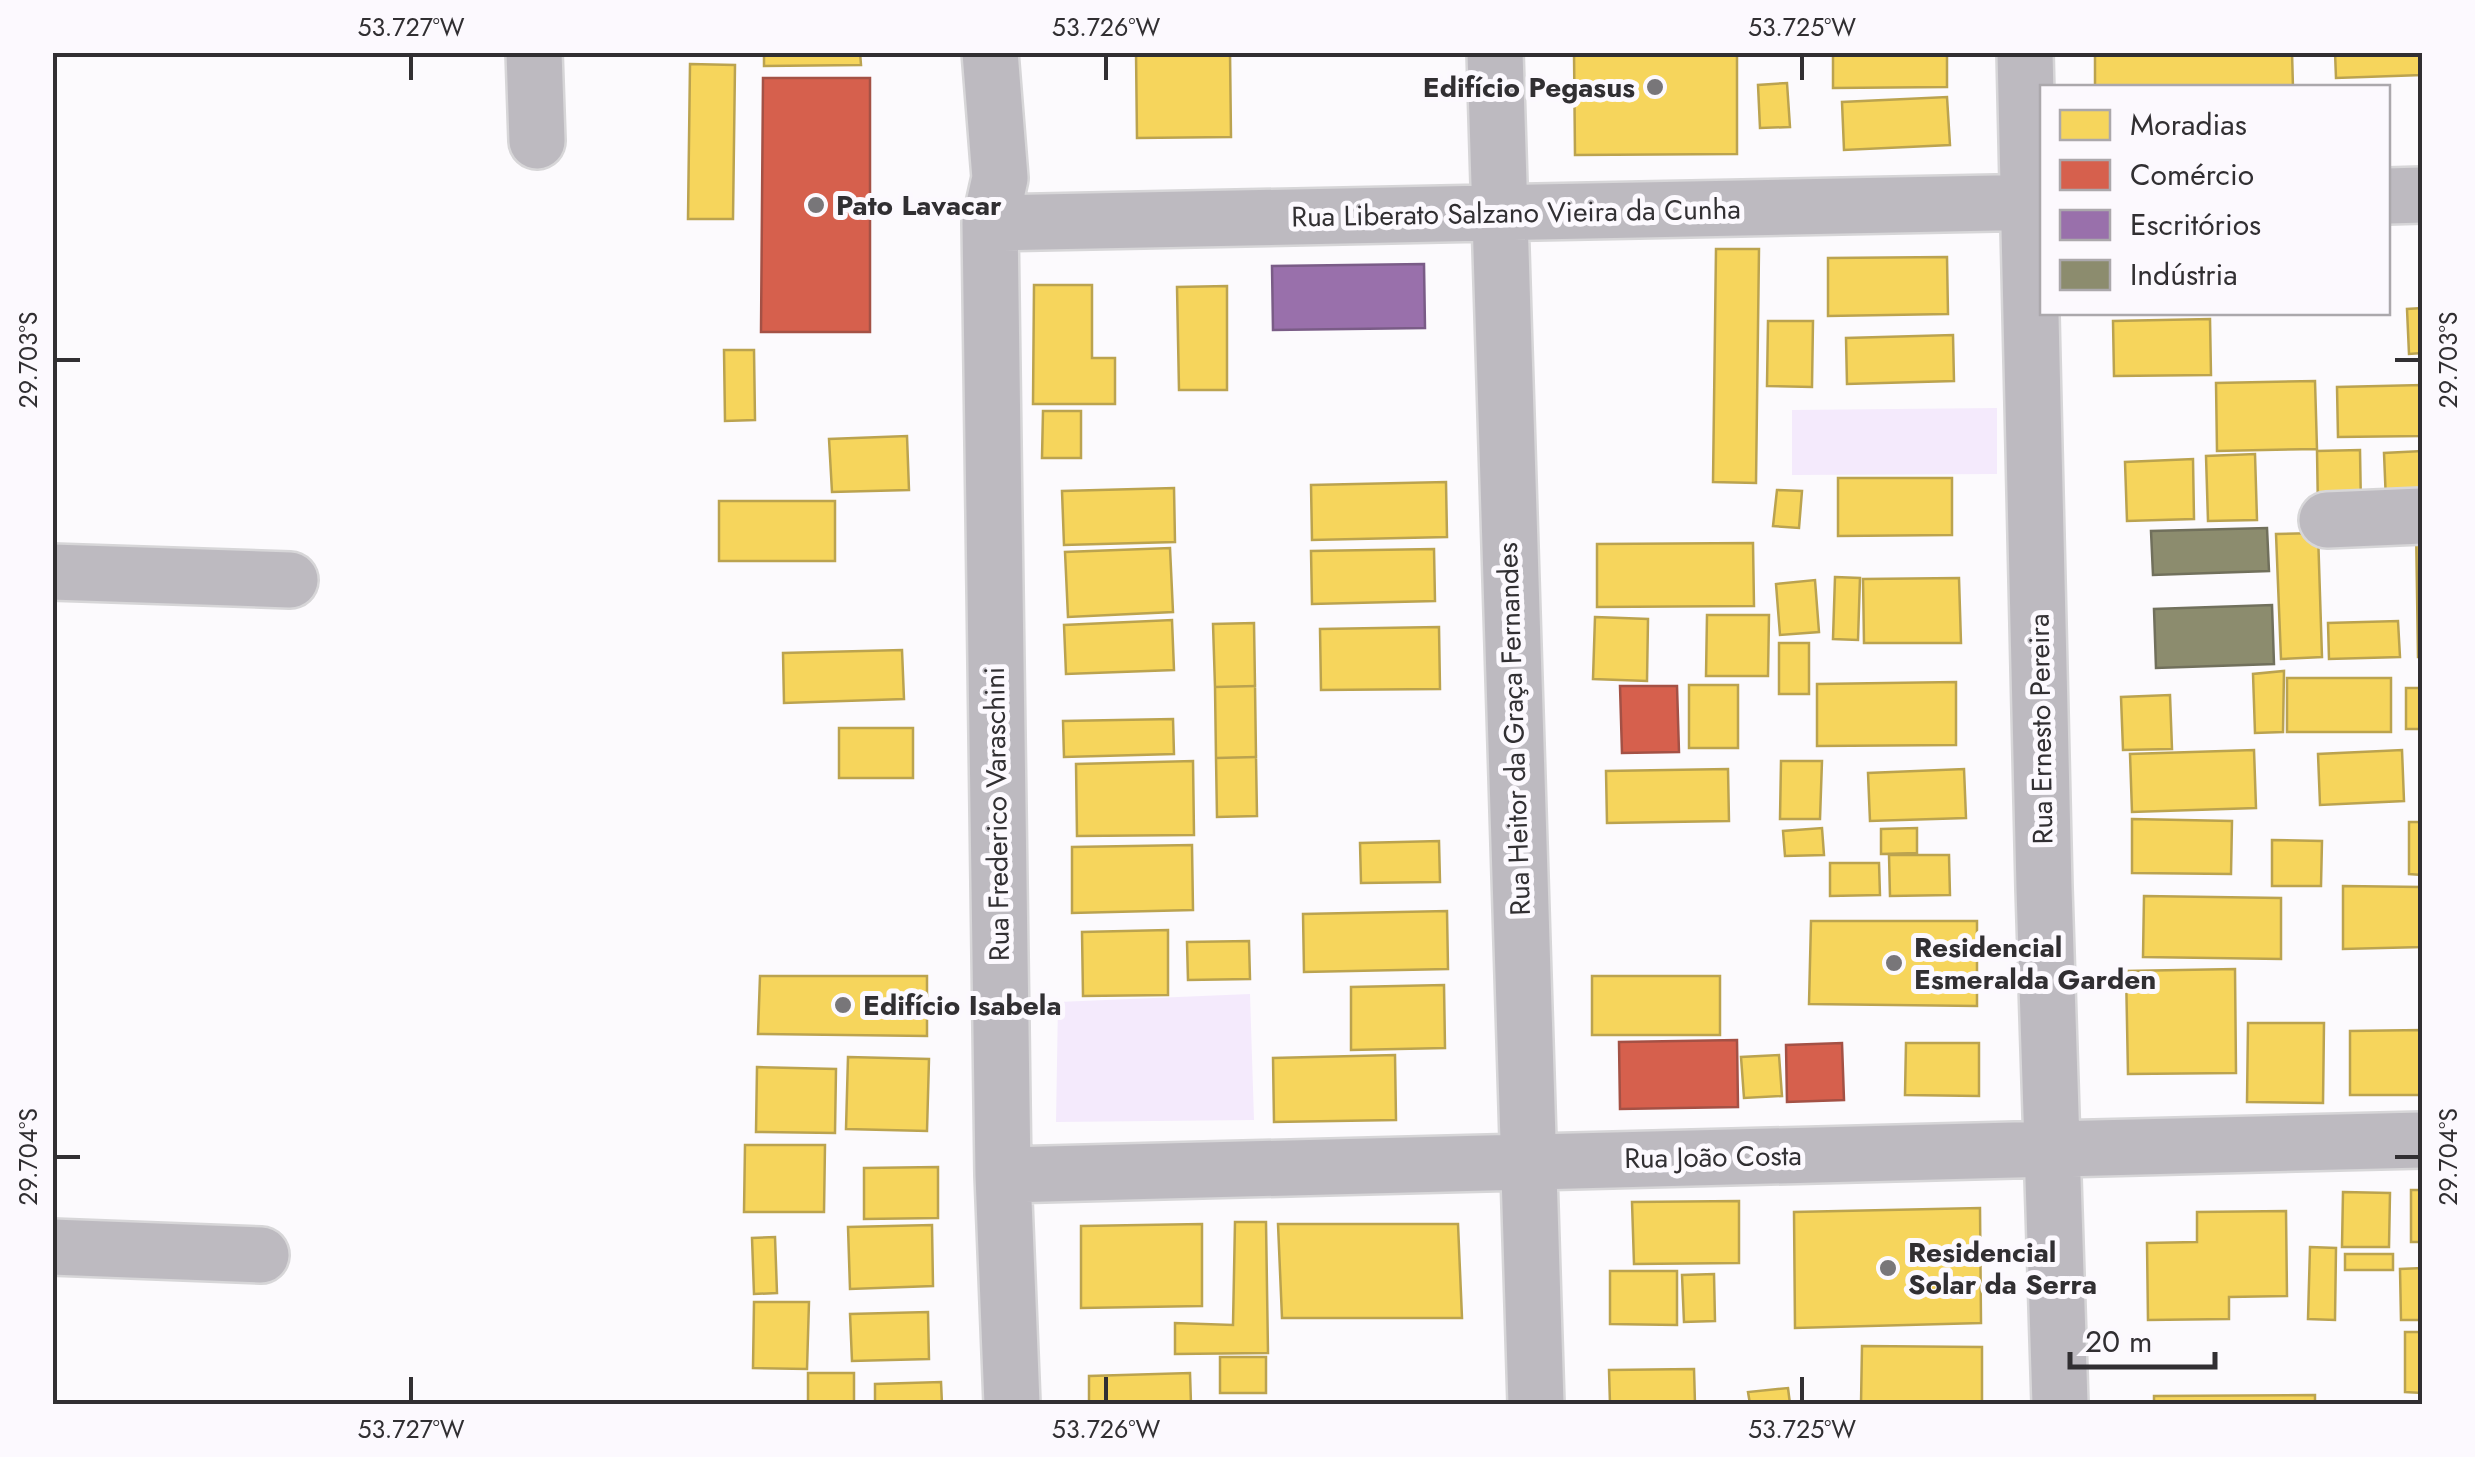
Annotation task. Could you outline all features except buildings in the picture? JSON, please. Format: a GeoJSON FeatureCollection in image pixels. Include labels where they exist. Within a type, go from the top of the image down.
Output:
{"type":"FeatureCollection","features":[{"type":"Feature","properties":{"kind":"street"},"geometry":{"type":"LineString","coordinates":[[534,52],[536,141]]}},
{"type":"Feature","properties":{"kind":"street","name":"Rua Frederico Varaschini"},"geometry":{"type":"LineString","coordinates":[[990,52],[1000,178],[990,224],[1003,1175],[1012,1404]]}},
{"type":"Feature","properties":{"kind":"street","name":"Rua Heitor da Graça Fernandes"},"geometry":{"type":"LineString","coordinates":[[1495,52],[1536,1404]]}},
{"type":"Feature","properties":{"kind":"street","name":"Rua Ernesto Pereira"},"geometry":{"type":"LineString","coordinates":[[2025,52],[2035,203],[2051,1148],[2060,1404]]}},
{"type":"Feature","properties":{"kind":"street"},"geometry":{"type":"LineString","coordinates":[[2390,196],[2422,195]]}},
{"type":"Feature","properties":{"kind":"street","name":"Rua Liberato Salzano Vieira da Cunha"},"geometry":{"type":"LineString","coordinates":[[990,224],[2035,203]]}},
{"type":"Feature","properties":{"kind":"street"},"geometry":{"type":"LineString","coordinates":[[2326,520],[2422,516]]}},
{"type":"Feature","properties":{"kind":"street"},"geometry":{"type":"LineString","coordinates":[[52,572],[290,580]]}},
{"type":"Feature","properties":{"kind":"street","name":"Rua João Costa"},"geometry":{"type":"LineString","coordinates":[[1003,1175],[2422,1140]]}},
{"type":"Feature","properties":{"kind":"street"},"geometry":{"type":"LineString","coordinates":[[52,1246],[261,1254]]}},
{"type":"Feature","properties":{"kind":"shaded area"},"geometry":{"type":"Polygon","coordinates":[[[1997,408],[1997,474],[1792,475],[1792,410],[1997,408]]]}},
{"type":"Feature","properties":{"kind":"shaded area"},"geometry":{"type":"Polygon","coordinates":[[[1250,994],[1254,1120],[1056,1122],[1058,1002],[1250,994]]]}},
{"type":"Feature","properties":{"kind":"place","name":"Edifício Pegasus"},"geometry":{"type":"Point","coordinates":[1655,87]}},
{"type":"Feature","properties":{"kind":"place","name":"Pato Lavacar"},"geometry":{"type":"Point","coordinates":[816,205]}},
{"type":"Feature","properties":{"kind":"place","name":"Residencial Esmeralda Garden"},"geometry":{"type":"Point","coordinates":[1894,963]}},
{"type":"Feature","properties":{"kind":"place","name":"Edifício Isabela"},"geometry":{"type":"Point","coordinates":[843,1005]}},
{"type":"Feature","properties":{"kind":"place","name":"Residencial Solar da Serra"},"geometry":{"type":"Point","coordinates":[1888,1268]}}]}
